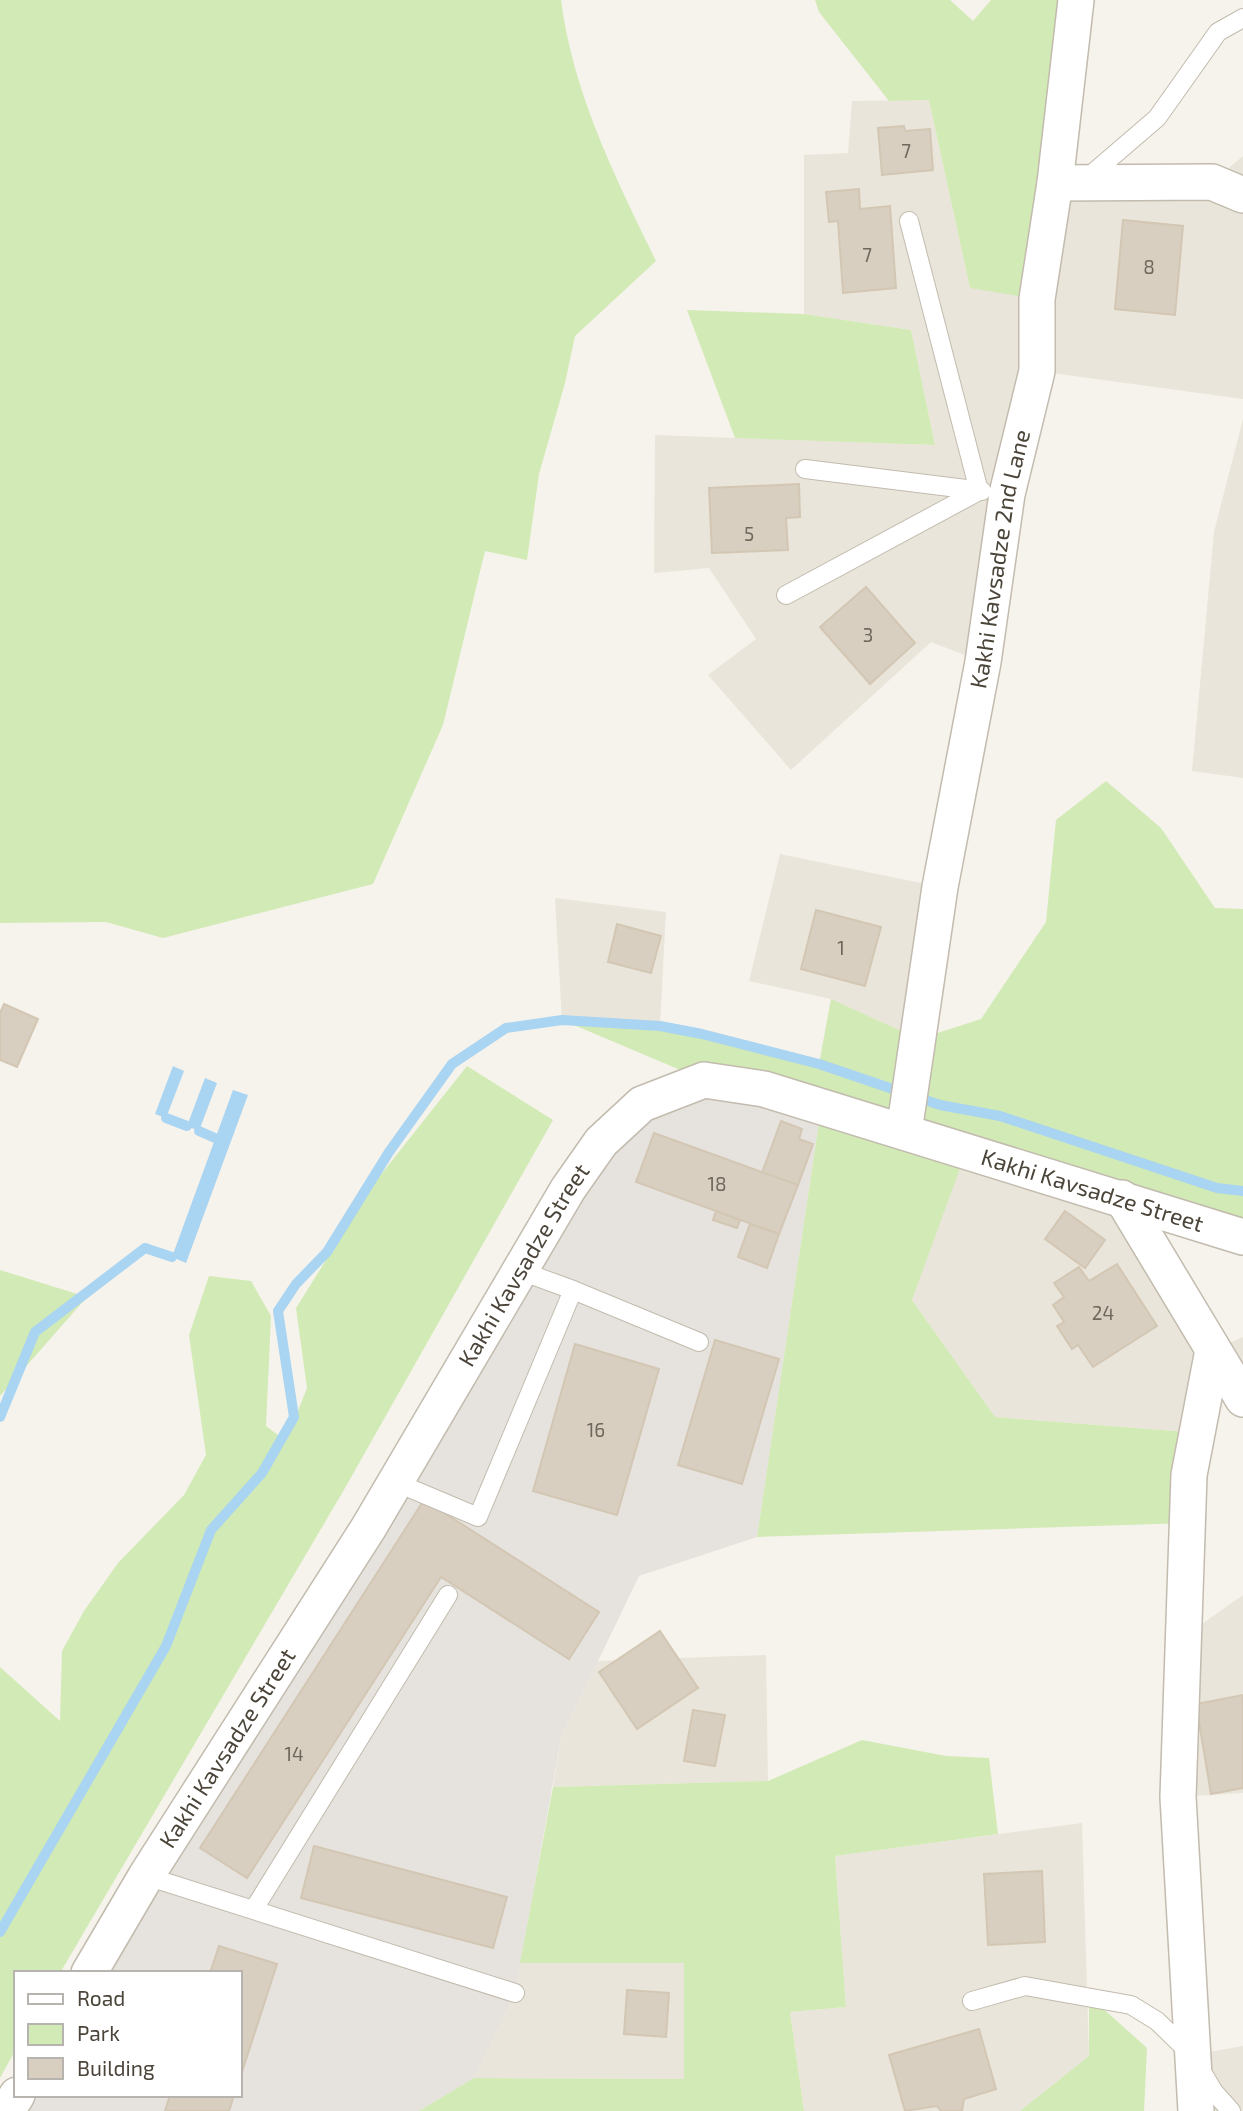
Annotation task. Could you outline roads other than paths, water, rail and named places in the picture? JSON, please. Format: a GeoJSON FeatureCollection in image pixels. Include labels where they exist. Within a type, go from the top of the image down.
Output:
{"type":"FeatureCollection","features":[{"type":"Feature","properties":{"kind":"street","name":"Kakhi Kavsadze 2nd Lane"},"geometry":{"type":"LineString","coordinates":[[905,1124],[940,887],[983,662],[993,492],[1037,371],[1037,299],[1069,183],[1076,0]]}},
{"type":"Feature","properties":{"kind":"street"},"geometry":{"type":"LineString","coordinates":[[1069,183],[1212,182],[1243,195]]}},
{"type":"Feature","properties":{"kind":"street","name":"Kakhi Kavsadze Street"},"geometry":{"type":"LineString","coordinates":[[90,1971],[146,1876],[395,1482],[568,1189],[601,1142],[642,1104],[704,1080],[764,1089],[905,1124],[1243,1237]]}},
{"type":"Feature","properties":{"kind":"street"},"geometry":{"type":"LineString","coordinates":[[1122,1198],[1243,1399]]}},
{"type":"Feature","properties":{"kind":"street"},"geometry":{"type":"LineString","coordinates":[[1196,2111],[1178,1797],[1189,1475],[1213,1350]]}},
{"type":"Feature","properties":{"kind":"lane"},"geometry":{"type":"LineString","coordinates":[[1069,183],[1157,118],[1218,32],[1243,18]]}},
{"type":"Feature","properties":{"kind":"lane"},"geometry":{"type":"LineString","coordinates":[[909,221],[993,492]]}},
{"type":"Feature","properties":{"kind":"lane"},"geometry":{"type":"LineString","coordinates":[[805,470],[993,492]]}},
{"type":"Feature","properties":{"kind":"lane"},"geometry":{"type":"LineString","coordinates":[[786,594],[993,492]]}},
{"type":"Feature","properties":{"kind":"lane"},"geometry":{"type":"LineString","coordinates":[[521,1271],[699,1342]]}},
{"type":"Feature","properties":{"kind":"lane"},"geometry":{"type":"LineString","coordinates":[[395,1482],[478,1517],[573,1290]]}},
{"type":"Feature","properties":{"kind":"lane"},"geometry":{"type":"LineString","coordinates":[[254,1909],[448,1595]]}},
{"type":"Feature","properties":{"kind":"lane"},"geometry":{"type":"LineString","coordinates":[[146,1876],[515,1993]]}},
{"type":"Feature","properties":{"kind":"lane"},"geometry":{"type":"LineString","coordinates":[[972,2001],[1025,1986],[1131,2005],[1157,2021],[1192,2055],[1214,2092],[1231,2111]]}},
{"type":"Feature","properties":{"kind":"water"},"geometry":{"type":"Polygon","coordinates":[[[173,1066],[184,1071],[166,1118],[155,1114],[173,1066]]]}},
{"type":"Feature","properties":{"kind":"water"},"geometry":{"type":"Polygon","coordinates":[[[205,1078],[217,1083],[199,1131],[187,1126],[205,1078]]]}},
{"type":"Feature","properties":{"kind":"water"},"geometry":{"type":"Polygon","coordinates":[[[233,1090],[248,1095],[186,1263],[172,1257],[233,1090]]]}},
{"type":"Feature","properties":{"kind":"waterway"},"geometry":{"type":"LineString","coordinates":[[0,1932],[166,1646],[211,1530],[262,1473],[294,1417],[278,1311],[296,1284],[327,1252],[389,1152],[452,1064],[506,1028],[562,1020],[660,1026],[702,1034],[819,1064],[940,1105],[1000,1116],[1217,1188],[1243,1191]]}},
{"type":"Feature","properties":{"kind":"waterway"},"geometry":{"type":"LineString","coordinates":[[166,1118],[187,1126]]}},
{"type":"Feature","properties":{"kind":"waterway"},"geometry":{"type":"LineString","coordinates":[[199,1131],[215,1138]]}},
{"type":"Feature","properties":{"kind":"waterway"},"geometry":{"type":"LineString","coordinates":[[0,1417],[35,1332],[145,1248],[172,1257]]}}]}
